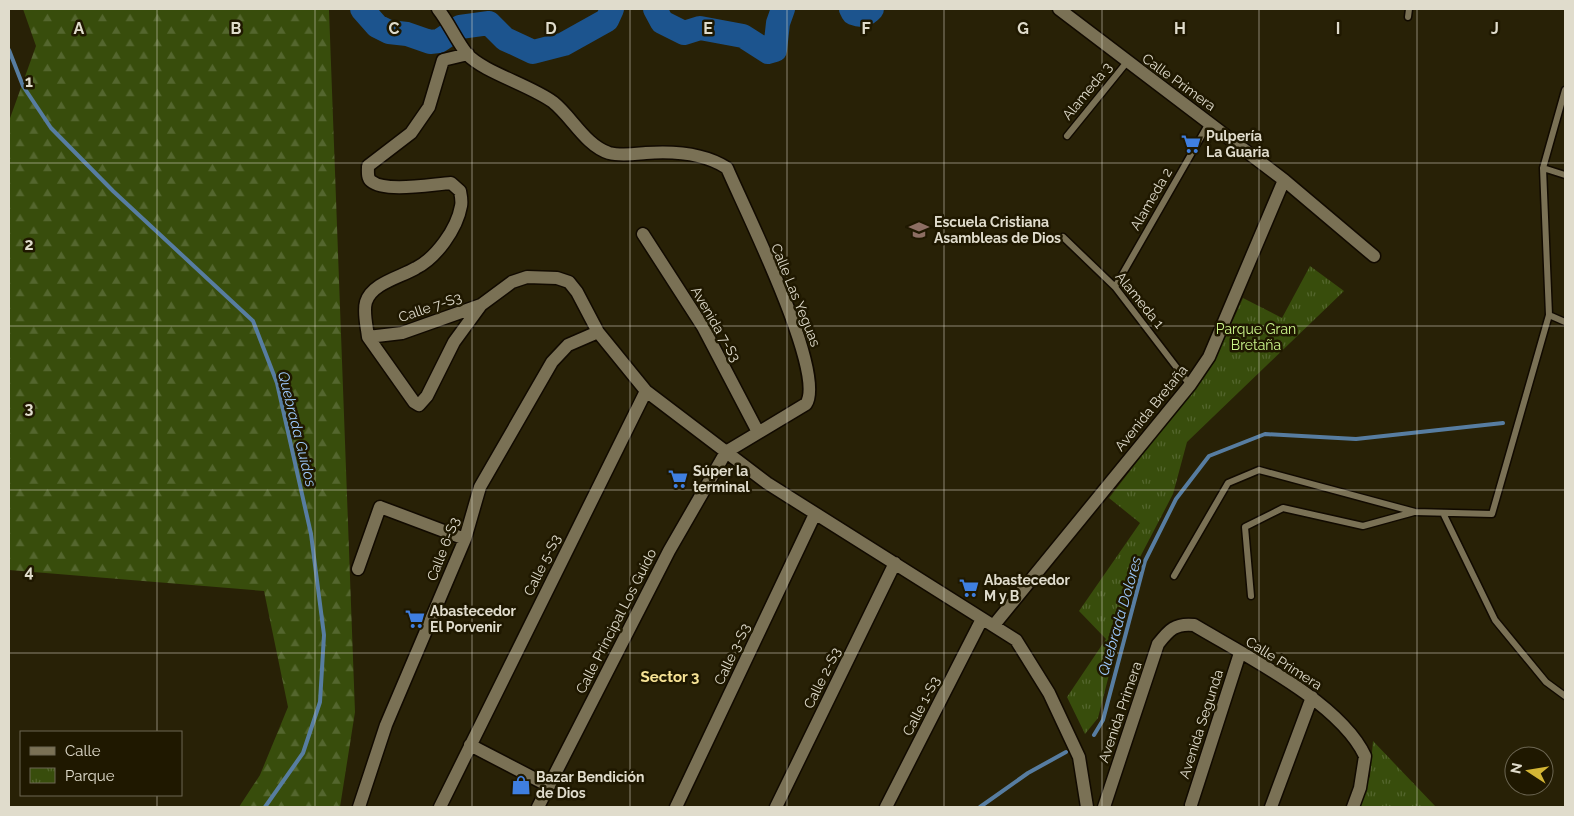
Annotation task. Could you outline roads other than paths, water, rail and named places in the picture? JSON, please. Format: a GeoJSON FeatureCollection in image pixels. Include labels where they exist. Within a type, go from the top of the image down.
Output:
{"type":"FeatureCollection","features":[{"type":"Feature","properties":{"kind":"street","name":"Calle Las Yeguas"},"geometry":{"type":"LineString","coordinates":[[438,9],[468,54],[487,67],[532,88],[554,103],[596,147],[622,155],[649,152],[693,154],[712,159],[727,168],[796,328],[807,362],[810,398],[806,404],[726,452]]}},
{"type":"Feature","properties":{"kind":"street","name":"Calle Primera"},"geometry":{"type":"LineString","coordinates":[[1059,9],[1284,180],[1374,256]]}},
{"type":"Feature","properties":{"kind":"street"},"geometry":{"type":"LineString","coordinates":[[468,54],[442,60],[429,107],[411,133],[368,166],[368,177],[371,182],[382,186],[409,187],[451,183],[460,191],[461,207],[452,228],[434,255],[418,267],[385,283],[371,293],[366,303],[368,337],[414,402],[419,405],[427,396],[454,342],[480,305]]}},
{"type":"Feature","properties":{"kind":"street","name":"Avenida Bretaña"},"geometry":{"type":"LineString","coordinates":[[994,626],[1190,384],[1209,357],[1284,180]]}},
{"type":"Feature","properties":{"kind":"street","name":"Avenida 7-S3"},"geometry":{"type":"LineString","coordinates":[[643,234],[703,327],[758,432]]}},
{"type":"Feature","properties":{"kind":"street","name":"Calle 7-S3"},"geometry":{"type":"LineString","coordinates":[[368,337],[402,334],[480,305],[512,282],[527,277],[557,278],[569,282],[577,292],[598,332],[646,391],[726,452]]}},
{"type":"Feature","properties":{"kind":"street","name":"Calle 6-S3"},"geometry":{"type":"LineString","coordinates":[[359,807],[386,725],[466,539],[480,487],[552,362],[568,345],[598,332]]}},
{"type":"Feature","properties":{"kind":"street","name":"Calle 5-S3"},"geometry":{"type":"LineString","coordinates":[[440,807],[646,391]]}},
{"type":"Feature","properties":{"kind":"street"},"geometry":{"type":"LineString","coordinates":[[726,452],[815,514],[1016,640],[1049,693],[1079,757],[1087,807]]}},
{"type":"Feature","properties":{"kind":"street","name":"Calle Principal Los Guido"},"geometry":{"type":"LineString","coordinates":[[540,805],[669,551],[726,452]]}},
{"type":"Feature","properties":{"kind":"street"},"geometry":{"type":"LineString","coordinates":[[358,569],[380,507],[466,539]]}},
{"type":"Feature","properties":{"kind":"street","name":"Calle 3-S3"},"geometry":{"type":"LineString","coordinates":[[676,807],[815,514]]}},
{"type":"Feature","properties":{"kind":"street","name":"Calle 2-S3"},"geometry":{"type":"LineString","coordinates":[[776,807],[895,563]]}},
{"type":"Feature","properties":{"kind":"street","name":"Calle 1-S3"},"geometry":{"type":"LineString","coordinates":[[886,807],[982,618]]}},
{"type":"Feature","properties":{"kind":"street","name":"Calle Primera"},"geometry":{"type":"LineString","coordinates":[[1170,628],[1182,624],[1194,625],[1312,697],[1347,727],[1365,756],[1360,788],[1353,807]]}},
{"type":"Feature","properties":{"kind":"street","name":"Avenida Primera"},"geometry":{"type":"LineString","coordinates":[[1104,807],[1158,644],[1170,628]]}},
{"type":"Feature","properties":{"kind":"street","name":"Avenida Segunda"},"geometry":{"type":"LineString","coordinates":[[1191,805],[1240,653]]}},
{"type":"Feature","properties":{"kind":"street"},"geometry":{"type":"LineString","coordinates":[[1271,807],[1312,697]]}},
{"type":"Feature","properties":{"kind":"street"},"geometry":{"type":"LineString","coordinates":[[470,745],[550,786]]}},
{"type":"Feature","properties":{"kind":"lane"},"geometry":{"type":"LineString","coordinates":[[1408,17],[1409,9]]}},
{"type":"Feature","properties":{"kind":"lane","name":"Alameda 3"},"geometry":{"type":"LineString","coordinates":[[1067,136],[1127,62]]}},
{"type":"Feature","properties":{"kind":"lane"},"geometry":{"type":"LineString","coordinates":[[1174,576],[1228,483],[1259,470],[1415,512],[1492,514],[1549,315],[1543,168],[1565,90]]}},
{"type":"Feature","properties":{"kind":"lane","name":"Alameda 2"},"geometry":{"type":"LineString","coordinates":[[1115,287],[1209,123]]}},
{"type":"Feature","properties":{"kind":"lane"},"geometry":{"type":"LineString","coordinates":[[1543,168],[1565,175]]}},
{"type":"Feature","properties":{"kind":"lane","name":"Alameda 1"},"geometry":{"type":"LineString","coordinates":[[1063,237],[1115,287],[1190,384]]}},
{"type":"Feature","properties":{"kind":"lane"},"geometry":{"type":"LineString","coordinates":[[1549,315],[1565,322]]}},
{"type":"Feature","properties":{"kind":"lane"},"geometry":{"type":"LineString","coordinates":[[1251,596],[1245,527],[1283,508],[1363,526],[1415,512]]}},
{"type":"Feature","properties":{"kind":"lane"},"geometry":{"type":"LineString","coordinates":[[1444,513],[1495,620],[1546,682],[1565,696]]}},
{"type":"Feature","properties":{"kind":"waterway"},"geometry":{"type":"LineString","coordinates":[[362,9],[377,26],[389,32],[407,34],[430,42],[439,41],[460,27],[489,23],[505,39],[533,52],[564,44],[607,20],[612,9]]}},
{"type":"Feature","properties":{"kind":"waterway"},"geometry":{"type":"LineString","coordinates":[[655,9],[662,22],[684,33],[700,28],[743,36],[768,52],[775,50],[778,23],[783,9]]}},
{"type":"Feature","properties":{"kind":"waterway"},"geometry":{"type":"LineString","coordinates":[[851,9],[853,13],[861,15],[868,13],[872,9]]}},
{"type":"Feature","properties":{"kind":"waterway","name":"Quebrada Guidos"},"geometry":{"type":"LineString","coordinates":[[9,50],[23,86],[51,128],[113,191],[253,321],[277,383],[311,534],[324,635],[320,702],[303,753],[265,807]]}},
{"type":"Feature","properties":{"kind":"waterway","name":"Quebrada Dolores"},"geometry":{"type":"LineString","coordinates":[[1094,735],[1103,720],[1145,561],[1176,499],[1209,456],[1265,434],[1356,439],[1503,423]]}},
{"type":"Feature","properties":{"kind":"waterway","name":"Quebrada Dolores"},"geometry":{"type":"LineString","coordinates":[[980,807],[1028,773],[1066,752]]}},
{"type":"Feature","properties":{"kind":"place","name":"Pulpería La Guaria"},"geometry":{"type":"Point","coordinates":[1191,144]}},
{"type":"Feature","properties":{"kind":"place","name":"Escuela Cristiana Asambleas de Dios"},"geometry":{"type":"Point","coordinates":[919,230]}},
{"type":"Feature","properties":{"kind":"place","name":"Súper la terminal"},"geometry":{"type":"Point","coordinates":[678,479]}},
{"type":"Feature","properties":{"kind":"place","name":"Abastecedor M y B"},"geometry":{"type":"Point","coordinates":[969,588]}},
{"type":"Feature","properties":{"kind":"place","name":"Abastecedor El Porvenir"},"geometry":{"type":"Point","coordinates":[415,619]}},
{"type":"Feature","properties":{"kind":"place","name":"Bazar Bendición de Dios"},"geometry":{"type":"Point","coordinates":[521,785]}},
{"type":"Feature","properties":{"kind":"district","name":"Sector 3"},"geometry":{"type":"Point","coordinates":[670,677]}},
{"type":"Feature","properties":{"kind":"park label","name":"Parque Gran Bretaña"},"geometry":{"type":"Point","coordinates":[1256,338]}}]}
